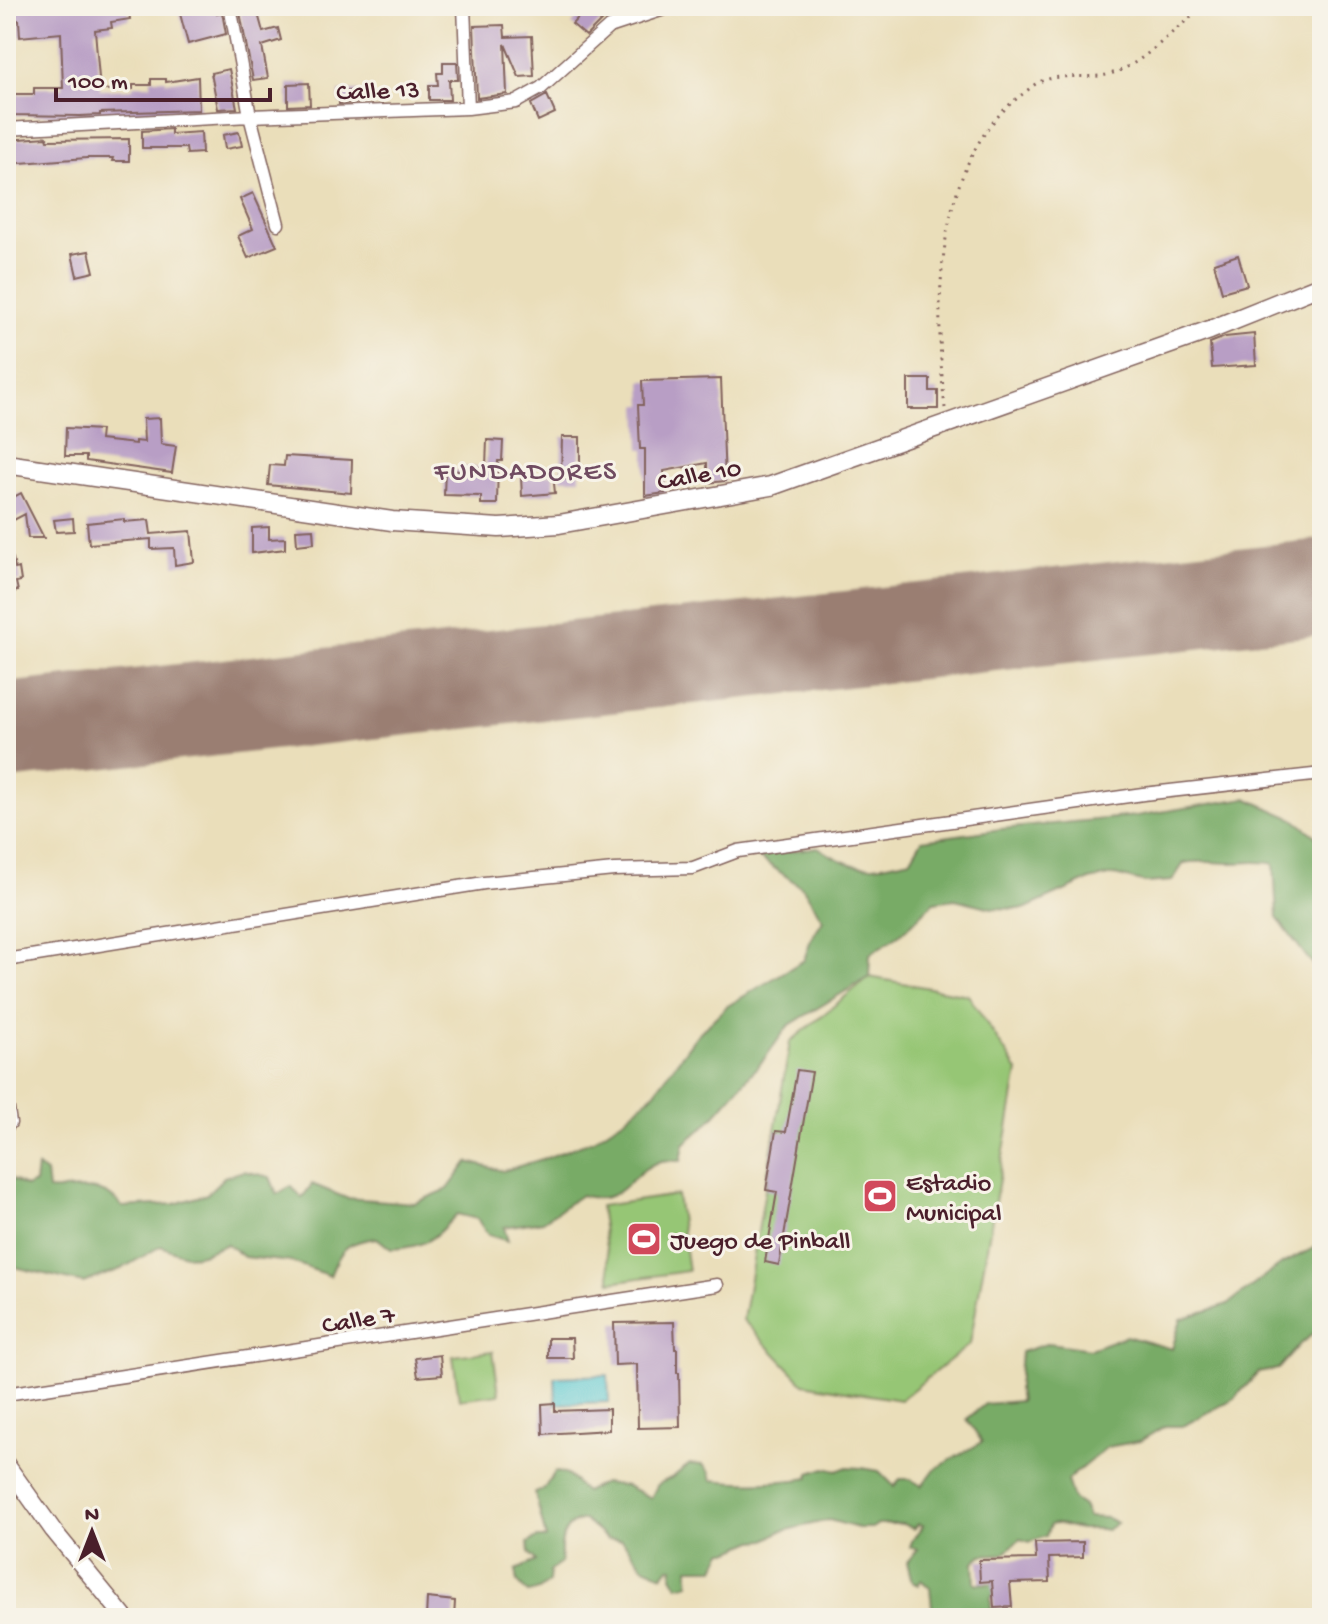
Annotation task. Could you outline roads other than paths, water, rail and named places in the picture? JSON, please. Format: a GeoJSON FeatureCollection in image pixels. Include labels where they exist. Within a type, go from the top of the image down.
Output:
{"type":"FeatureCollection","features":[{"type":"Feature","properties":{"kind":"main road","name":"Calle 10"},"geometry":{"type":"LineString","coordinates":[[6,464],[392,521],[499,528],[559,524],[771,486],[1210,330],[1322,285]]}},
{"type":"Feature","properties":{"kind":"street"},"geometry":{"type":"LineString","coordinates":[[230,6],[250,116],[278,224]]}},
{"type":"Feature","properties":{"kind":"street"},"geometry":{"type":"LineString","coordinates":[[464,6],[468,108]]}},
{"type":"Feature","properties":{"kind":"street","name":"Calle 13"},"geometry":{"type":"LineString","coordinates":[[6,129],[468,108],[516,102],[541,88],[609,27],[673,6]]}},
{"type":"Feature","properties":{"kind":"street"},"geometry":{"type":"LineString","coordinates":[[6,960],[484,883],[614,870],[693,868],[738,851],[1143,794],[1322,774]]}},
{"type":"Feature","properties":{"kind":"street"},"geometry":{"type":"LineString","coordinates":[[6,1096],[10,1123],[6,1127]]}},
{"type":"Feature","properties":{"kind":"street","name":"Calle 7"},"geometry":{"type":"LineString","coordinates":[[6,1394],[717,1285]]}},
{"type":"Feature","properties":{"kind":"street"},"geometry":{"type":"LineString","coordinates":[[6,1464],[53,1530],[125,1618]]}},
{"type":"Feature","properties":{"kind":"water"},"geometry":{"type":"Polygon","coordinates":[[[608,1375],[609,1402],[556,1404],[555,1377],[608,1375]]]}},
{"type":"Feature","properties":{"kind":"place","name":"Estadio Municipal"},"geometry":{"type":"Point","coordinates":[880,1196]}},
{"type":"Feature","properties":{"kind":"place","name":"Juego de Pinball"},"geometry":{"type":"Point","coordinates":[644,1239]}},
{"type":"Feature","properties":{"kind":"district","name":"FUNDADORES"},"geometry":{"type":"Point","coordinates":[526,469]}}]}
